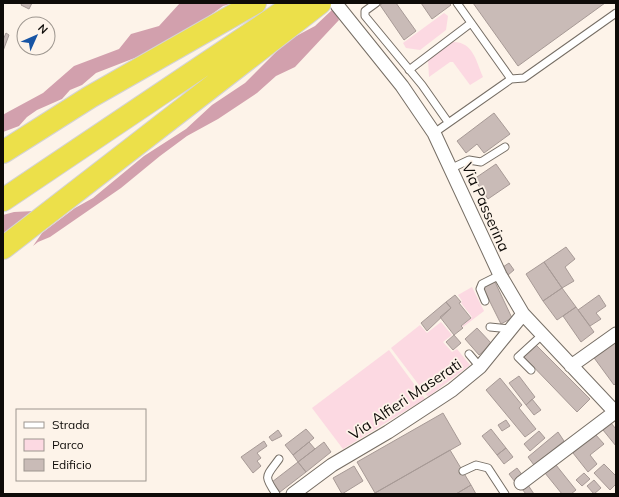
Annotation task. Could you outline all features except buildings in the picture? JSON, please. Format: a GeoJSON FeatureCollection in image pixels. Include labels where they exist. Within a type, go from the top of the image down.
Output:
{"type":"FeatureCollection","features":[{"type":"Feature","properties":{"kind":"highway"},"geometry":{"type":"LineString","coordinates":[[3,152],[90,97],[255,3]]}},
{"type":"Feature","properties":{"kind":"highway"},"geometry":{"type":"LineString","coordinates":[[3,200],[296,3]]}},
{"type":"Feature","properties":{"kind":"highway"},"geometry":{"type":"LineString","coordinates":[[3,248],[329,4]]}},
{"type":"Feature","properties":{"kind":"street","name":"Via Passerina"},"geometry":{"type":"LineString","coordinates":[[329,4],[402,86],[434,133],[452,168],[500,275],[523,314],[616,413]]}},
{"type":"Feature","properties":{"kind":"street","name":"Via Alfieri Maserati"},"geometry":{"type":"LineString","coordinates":[[292,494],[332,465],[388,432],[446,394],[480,367],[523,314]]}},
{"type":"Feature","properties":{"kind":"street"},"geometry":{"type":"LineString","coordinates":[[571,366],[616,334]]}},
{"type":"Feature","properties":{"kind":"street"},"geometry":{"type":"LineString","coordinates":[[521,483],[616,413]]}},
{"type":"Feature","properties":{"kind":"lane"},"geometry":{"type":"LineString","coordinates":[[376,3],[365,11],[365,16],[409,70],[448,122]]}},
{"type":"Feature","properties":{"kind":"lane"},"geometry":{"type":"LineString","coordinates":[[457,3],[511,79]]}},
{"type":"Feature","properties":{"kind":"lane"},"geometry":{"type":"LineString","coordinates":[[434,133],[511,79],[524,78],[616,13]]}},
{"type":"Feature","properties":{"kind":"lane"},"geometry":{"type":"LineString","coordinates":[[409,70],[471,22]]}},
{"type":"Feature","properties":{"kind":"lane"},"geometry":{"type":"LineString","coordinates":[[452,168],[468,160],[481,162],[505,147]]}},
{"type":"Feature","properties":{"kind":"lane"},"geometry":{"type":"LineString","coordinates":[[485,301],[480,289],[482,284],[500,275]]}},
{"type":"Feature","properties":{"kind":"lane"},"geometry":{"type":"LineString","coordinates":[[490,327],[511,329]]}},
{"type":"Feature","properties":{"kind":"lane"},"geometry":{"type":"LineString","coordinates":[[531,370],[518,357],[542,335]]}},
{"type":"Feature","properties":{"kind":"lane"},"geometry":{"type":"LineString","coordinates":[[469,354],[480,367]]}},
{"type":"Feature","properties":{"kind":"lane"},"geometry":{"type":"LineString","coordinates":[[276,494],[267,481],[267,476],[279,459]]}},
{"type":"Feature","properties":{"kind":"lane"},"geometry":{"type":"LineString","coordinates":[[463,472],[476,465],[488,468],[505,494]]}},
{"type":"Feature","properties":{"kind":"green space"},"geometry":{"type":"Polygon","coordinates":[[[444,13],[448,16],[446,30],[420,50],[406,48],[403,43],[444,13]]]}},
{"type":"Feature","properties":{"kind":"green space"},"geometry":{"type":"Polygon","coordinates":[[[452,42],[465,45],[469,48],[476,59],[483,77],[470,85],[453,62],[450,62],[429,77],[428,60],[452,42]]]}},
{"type":"Feature","properties":{"kind":"green space"},"geometry":{"type":"Polygon","coordinates":[[[472,287],[484,311],[463,327],[462,326],[472,317],[461,303],[462,301],[458,295],[472,287]]]}},
{"type":"Feature","properties":{"kind":"green space"},"geometry":{"type":"Polygon","coordinates":[[[441,322],[452,335],[443,342],[452,352],[457,349],[470,365],[428,397],[391,348],[420,325],[427,333],[441,322]]]}},
{"type":"Feature","properties":{"kind":"green space"},"geometry":{"type":"Polygon","coordinates":[[[389,350],[425,399],[343,449],[312,408],[389,350]]]}},
{"type":"Feature","properties":{"kind":"shaded area"},"geometry":{"type":"Polygon","coordinates":[[[180,3],[233,3],[223,6],[201,22],[145,54],[96,73],[82,85],[70,90],[62,99],[37,110],[27,117],[19,126],[3,132],[3,115],[43,93],[74,66],[119,49],[131,34],[159,26],[180,3]]]}},
{"type":"Feature","properties":{"kind":"shaded area"},"geometry":{"type":"Polygon","coordinates":[[[333,9],[339,20],[295,67],[276,76],[257,93],[218,119],[187,136],[121,188],[50,237],[33,246],[42,233],[75,208],[93,198],[144,156],[186,129],[212,105],[245,83],[287,41],[315,26],[333,9]]]}},
{"type":"Feature","properties":{"kind":"shaded area"},"geometry":{"type":"Polygon","coordinates":[[[34,211],[3,237],[3,215],[14,212],[34,211]]]}}]}
